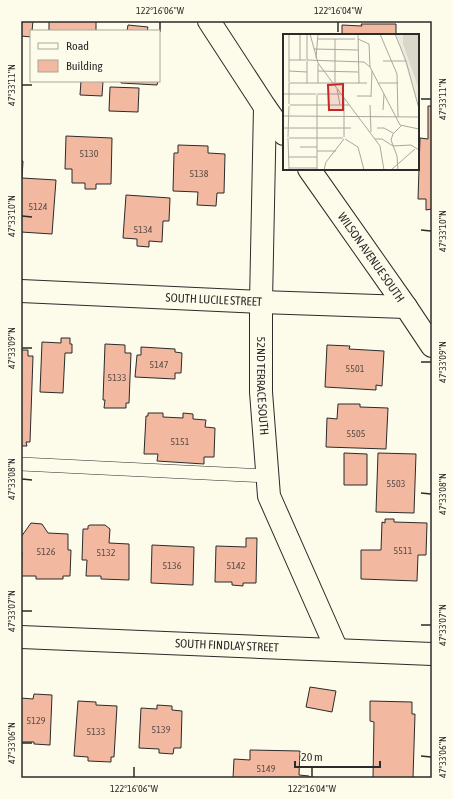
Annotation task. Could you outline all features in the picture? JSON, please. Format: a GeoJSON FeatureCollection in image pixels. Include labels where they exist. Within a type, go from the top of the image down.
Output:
{"type":"FeatureCollection","features":[{"type":"Feature","properties":{"kind":"street"},"geometry":{"type":"LineString","coordinates":[[209,21],[283,133]]}},
{"type":"Feature","properties":{"kind":"street","name":"52ND TERRACE SOUTH"},"geometry":{"type":"LineString","coordinates":[[265,107],[261,302],[261,392],[269,496],[337,650]]}},
{"type":"Feature","properties":{"kind":"street","name":"WILSON AVENUE SOUTH"},"geometry":{"type":"LineString","coordinates":[[310,170],[432,346]]}},
{"type":"Feature","properties":{"kind":"street","name":"SOUTH LUCILE STREET"},"geometry":{"type":"LineString","coordinates":[[21,292],[406,307]]}},
{"type":"Feature","properties":{"kind":"street","name":"SOUTH FINDLAY STREET"},"geometry":{"type":"LineString","coordinates":[[21,637],[432,654]]}},
{"type":"Feature","properties":{"kind":"lane"},"geometry":{"type":"LineString","coordinates":[[21,464],[267,476]]}},
{"type":"Feature","properties":{"kind":"building"},"geometry":{"type":"Polygon","coordinates":[[[21,21],[33,21],[32,30],[30,30],[30,37],[21,36],[21,21]]]}},
{"type":"Feature","properties":{"kind":"building"},"geometry":{"type":"Polygon","coordinates":[[[49,21],[96,21],[96,30],[49,30],[49,21]]]}},
{"type":"Feature","properties":{"kind":"building"},"geometry":{"type":"Polygon","coordinates":[[[361,24],[396,24],[396,34],[342,34],[342,25],[362,26],[361,24]]]}},
{"type":"Feature","properties":{"kind":"building"},"geometry":{"type":"Polygon","coordinates":[[[128,25],[148,27],[147,30],[127,30],[128,25]]]}},
{"type":"Feature","properties":{"kind":"building"},"geometry":{"type":"Polygon","coordinates":[[[81,82],[103,82],[102,96],[80,95],[81,82]]]}},
{"type":"Feature","properties":{"kind":"building"},"geometry":{"type":"Polygon","coordinates":[[[121,82],[158,82],[157,85],[121,82]]]}},
{"type":"Feature","properties":{"kind":"building"},"geometry":{"type":"Polygon","coordinates":[[[110,87],[139,88],[138,112],[109,111],[110,87]]]}},
{"type":"Feature","properties":{"kind":"building"},"geometry":{"type":"Polygon","coordinates":[[[428,106],[432,106],[432,209],[426,210],[426,199],[418,199],[420,138],[428,139],[428,106]]]}},
{"type":"Feature","properties":{"kind":"building"},"geometry":{"type":"Polygon","coordinates":[[[66,136],[112,138],[111,184],[96,184],[96,189],[85,189],[85,183],[72,183],[72,169],[65,169],[66,136]]]}},
{"type":"Feature","properties":{"kind":"building"},"geometry":{"type":"Polygon","coordinates":[[[178,145],[208,146],[208,153],[225,154],[224,193],[217,193],[216,206],[197,205],[198,192],[173,191],[174,153],[178,153],[178,145]]]}},
{"type":"Feature","properties":{"kind":"building"},"geometry":{"type":"Polygon","coordinates":[[[21,160],[23,161],[22,178],[56,180],[52,234],[21,232],[21,160]]]}},
{"type":"Feature","properties":{"kind":"building"},"geometry":{"type":"Polygon","coordinates":[[[126,195],[170,198],[169,221],[163,221],[162,242],[149,241],[149,247],[137,246],[137,239],[123,238],[126,195]]]}},
{"type":"Feature","properties":{"kind":"building"},"geometry":{"type":"Polygon","coordinates":[[[61,338],[70,338],[70,344],[72,344],[72,353],[65,353],[63,393],[40,392],[42,342],[61,343],[61,338]]]}},
{"type":"Feature","properties":{"kind":"building"},"geometry":{"type":"Polygon","coordinates":[[[105,344],[125,345],[125,353],[131,353],[129,403],[126,403],[126,408],[104,408],[105,344]]]}},
{"type":"Feature","properties":{"kind":"building"},"geometry":{"type":"Polygon","coordinates":[[[327,345],[350,346],[349,349],[384,351],[382,386],[376,385],[376,390],[325,387],[327,345]]]}},
{"type":"Feature","properties":{"kind":"building"},"geometry":{"type":"Polygon","coordinates":[[[141,347],[175,349],[175,352],[182,353],[181,373],[175,373],[175,379],[135,377],[137,355],[141,355],[141,347]]]}},
{"type":"Feature","properties":{"kind":"building"},"geometry":{"type":"Polygon","coordinates":[[[21,350],[28,350],[28,356],[33,356],[30,442],[26,442],[27,446],[21,446],[21,350]]]}},
{"type":"Feature","properties":{"kind":"building"},"geometry":{"type":"Polygon","coordinates":[[[338,404],[360,404],[360,407],[388,408],[386,449],[326,447],[327,418],[337,419],[338,404]]]}},
{"type":"Feature","properties":{"kind":"building"},"geometry":{"type":"Polygon","coordinates":[[[148,413],[163,413],[163,417],[183,418],[183,413],[193,414],[193,419],[206,420],[205,427],[215,428],[214,457],[204,457],[204,464],[157,461],[158,454],[144,454],[146,416],[148,416],[148,413]]]}},
{"type":"Feature","properties":{"kind":"building"},"geometry":{"type":"Polygon","coordinates":[[[344,453],[367,454],[367,485],[344,485],[344,453]]]}},
{"type":"Feature","properties":{"kind":"building"},"geometry":{"type":"Polygon","coordinates":[[[378,453],[416,454],[414,513],[376,512],[378,453]]]}},
{"type":"Feature","properties":{"kind":"building"},"geometry":{"type":"Polygon","coordinates":[[[385,519],[394,519],[394,522],[427,523],[426,555],[418,555],[417,581],[361,579],[361,550],[381,550],[382,522],[385,523],[385,519]]]}},
{"type":"Feature","properties":{"kind":"building"},"geometry":{"type":"Polygon","coordinates":[[[31,523],[42,524],[48,533],[68,534],[68,550],[71,550],[70,576],[63,576],[63,579],[36,579],[36,576],[21,576],[21,537],[31,523]]]}},
{"type":"Feature","properties":{"kind":"building"},"geometry":{"type":"Polygon","coordinates":[[[105,525],[110,529],[109,543],[129,544],[129,580],[101,579],[101,576],[86,576],[87,560],[82,560],[83,529],[88,529],[88,526],[105,525]]]}},
{"type":"Feature","properties":{"kind":"building"},"geometry":{"type":"Polygon","coordinates":[[[246,538],[257,538],[256,583],[243,583],[243,586],[232,585],[232,582],[215,582],[216,546],[246,547],[246,538]]]}},
{"type":"Feature","properties":{"kind":"building"},"geometry":{"type":"Polygon","coordinates":[[[152,545],[194,547],[193,585],[151,583],[152,545]]]}},
{"type":"Feature","properties":{"kind":"building"},"geometry":{"type":"Polygon","coordinates":[[[310,687],[336,691],[332,712],[306,707],[310,687]]]}},
{"type":"Feature","properties":{"kind":"building"},"geometry":{"type":"Polygon","coordinates":[[[34,694],[52,695],[50,745],[34,744],[34,742],[21,742],[21,698],[33,699],[34,694]]]}},
{"type":"Feature","properties":{"kind":"building"},"geometry":{"type":"Polygon","coordinates":[[[78,701],[96,702],[96,705],[117,706],[114,757],[111,757],[111,762],[88,761],[88,757],[74,756],[78,701]]]}},
{"type":"Feature","properties":{"kind":"building"},"geometry":{"type":"Polygon","coordinates":[[[370,701],[412,702],[412,714],[415,714],[413,778],[373,778],[374,722],[370,721],[370,701]]]}},
{"type":"Feature","properties":{"kind":"building"},"geometry":{"type":"Polygon","coordinates":[[[157,705],[172,706],[172,710],[182,711],[181,748],[174,748],[173,754],[159,753],[159,749],[139,748],[141,708],[157,709],[157,705]]]}},
{"type":"Feature","properties":{"kind":"building"},"geometry":{"type":"Polygon","coordinates":[[[250,750],[300,751],[299,775],[321,778],[233,778],[234,759],[250,760],[250,750]]]}}]}
